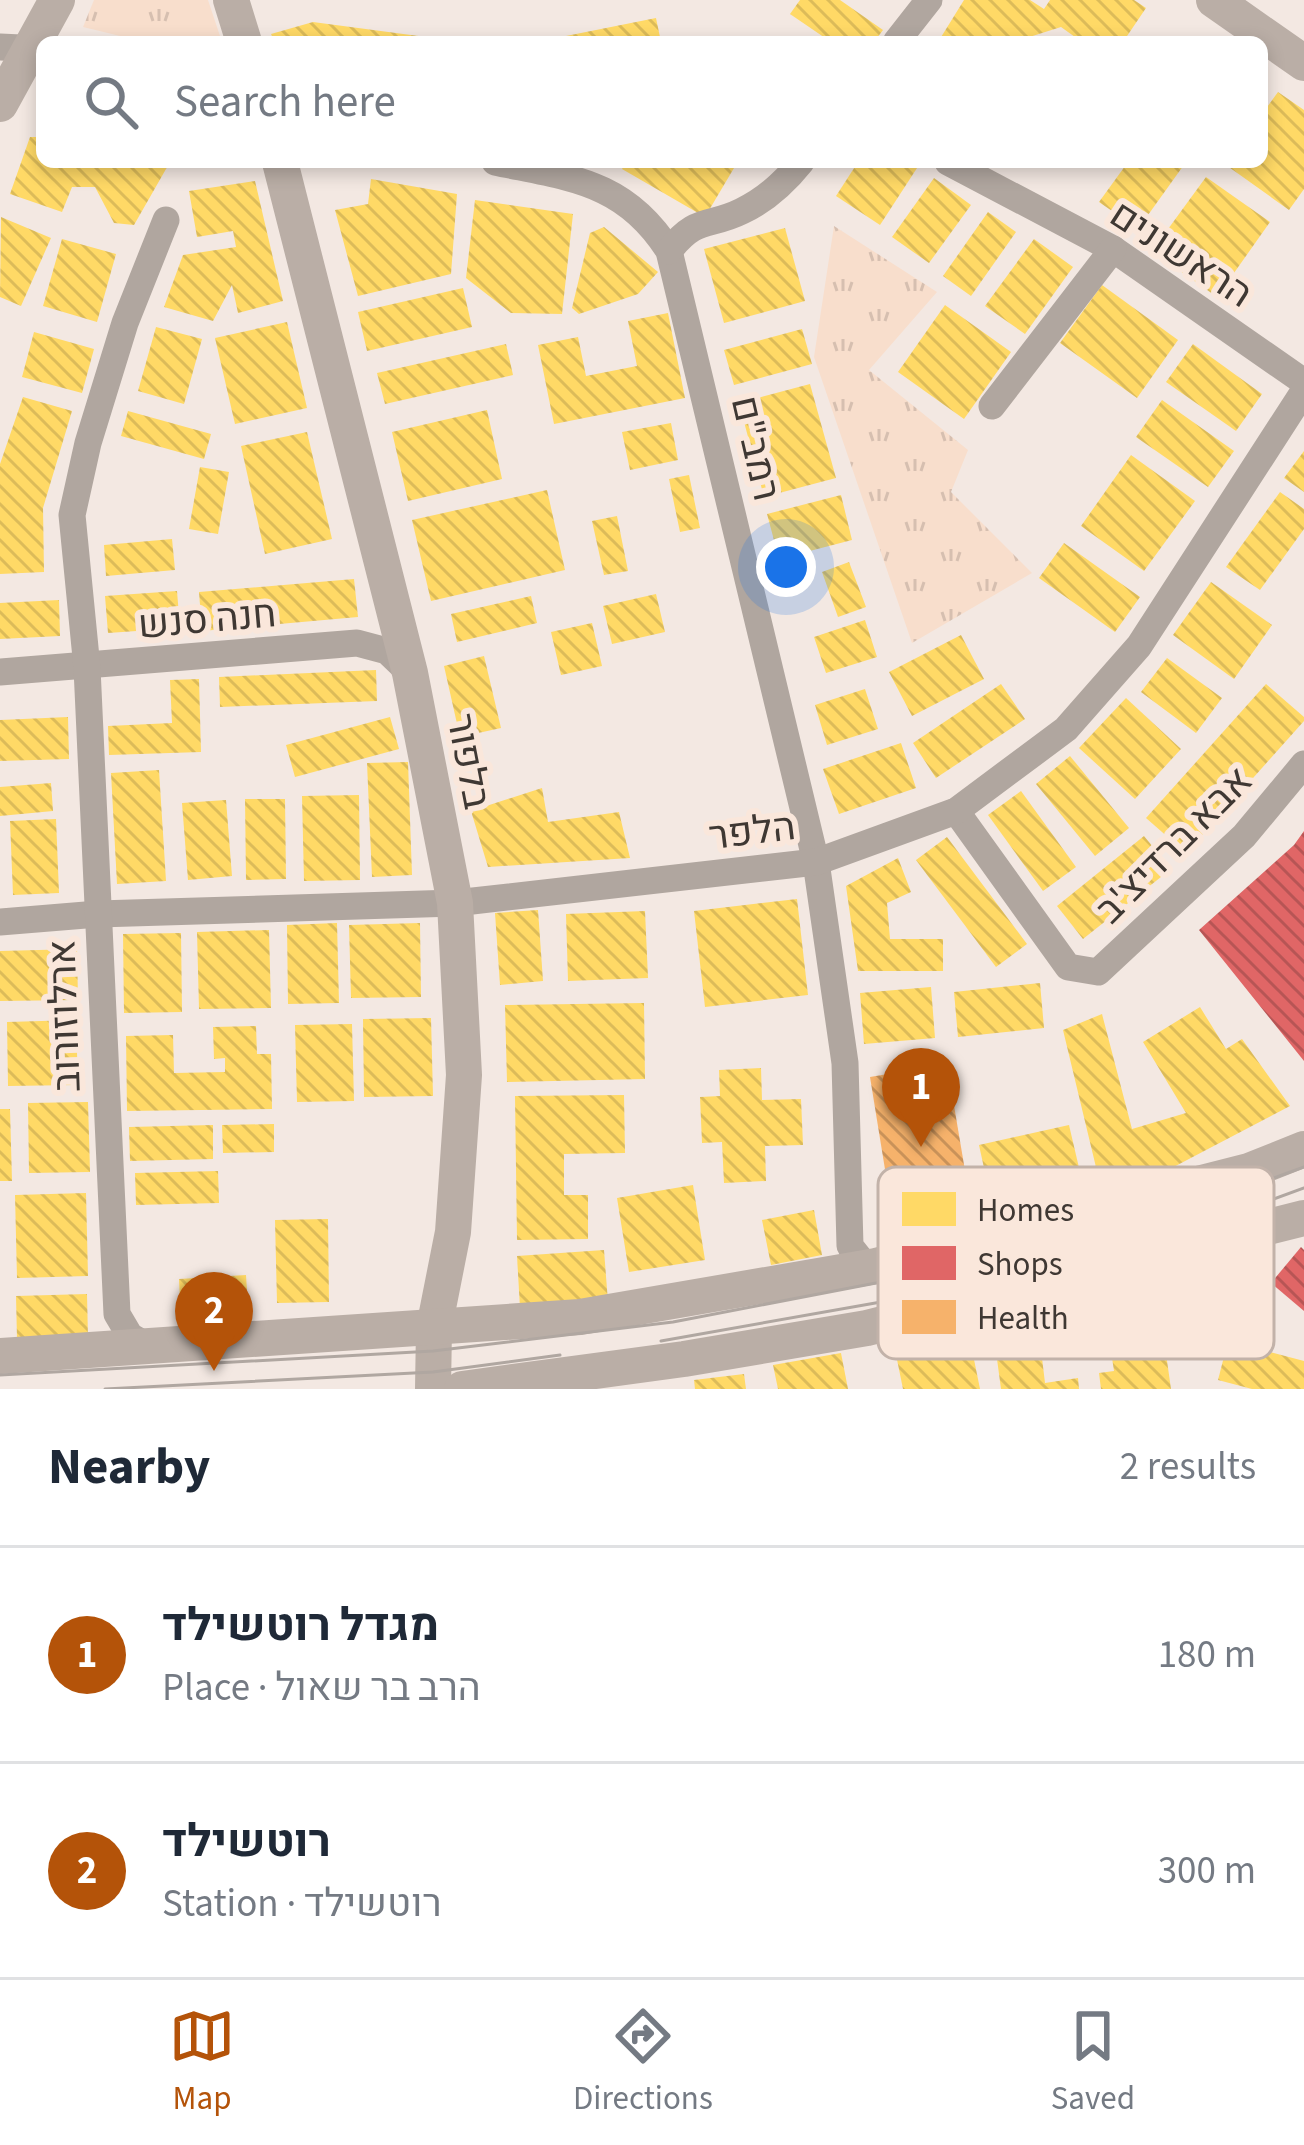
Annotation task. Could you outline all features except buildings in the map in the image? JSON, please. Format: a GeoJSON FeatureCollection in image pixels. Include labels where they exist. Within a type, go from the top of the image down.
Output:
{"type":"FeatureCollection","features":[{"type":"Feature","properties":{"kind":"street"},"geometry":{"type":"LineString","coordinates":[[37,36],[57,0]]}},
{"type":"Feature","properties":{"kind":"street"},"geometry":{"type":"LineString","coordinates":[[231,0],[242,36]]}},
{"type":"Feature","properties":{"kind":"street"},"geometry":{"type":"LineString","coordinates":[[901,36],[929,0]]}},
{"type":"Feature","properties":{"kind":"street"},"geometry":{"type":"LineString","coordinates":[[1214,0],[1265,36]]}},
{"type":"Feature","properties":{"kind":"street"},"geometry":{"type":"LineString","coordinates":[[1256,0],[1304,33]]}},
{"type":"Feature","properties":{"kind":"street"},"geometry":{"type":"LineString","coordinates":[[19,67],[36,37]]}},
{"type":"Feature","properties":{"kind":"street"},"geometry":{"type":"LineString","coordinates":[[1268,38],[1304,63]]}},
{"type":"Feature","properties":{"kind":"street","name":"רמב\"ם"},"geometry":{"type":"LineString","coordinates":[[522,168],[598,185],[653,224],[669,251],[816,862],[845,1063],[850,1246],[861,1260],[876,1266]]}},
{"type":"Feature","properties":{"kind":"street"},"geometry":{"type":"LineString","coordinates":[[669,251],[695,224],[739,213],[766,197],[795,168]]}},
{"type":"Feature","properties":{"kind":"street","name":"הראשונים"},"geometry":{"type":"LineString","coordinates":[[959,168],[1114,249],[1304,387]]}},
{"type":"Feature","properties":{"kind":"street","name":"בלפור"},"geometry":{"type":"LineString","coordinates":[[286,179],[410,673],[455,903],[464,1075],[452,1232],[434,1328],[433,1389]]}},
{"type":"Feature","properties":{"kind":"street","name":"ארלוזורוב"},"geometry":{"type":"LineString","coordinates":[[149,1347],[130,1336],[117,1314],[87,668],[72,515],[88,443],[125,323],[166,220]]}},
{"type":"Feature","properties":{"kind":"street"},"geometry":{"type":"LineString","coordinates":[[992,406],[1114,249]]}},
{"type":"Feature","properties":{"kind":"street","name":"הלפר"},"geometry":{"type":"LineString","coordinates":[[0,922],[98,914],[455,903],[816,862],[956,811],[1066,729],[1139,646],[1304,387]]}},
{"type":"Feature","properties":{"kind":"street","name":"חנה סנש"},"geometry":{"type":"LineString","coordinates":[[0,672],[357,643],[387,651],[410,673]]}},
{"type":"Feature","properties":{"kind":"street","name":"אבא ברדיצ'ב"},"geometry":{"type":"LineString","coordinates":[[956,811],[1069,967],[1098,972],[1244,836],[1304,764]]}},
{"type":"Feature","properties":{"kind":"street"},"geometry":{"type":"LineString","coordinates":[[1259,1167],[1304,1149]]}},
{"type":"Feature","properties":{"kind":"street"},"geometry":{"type":"LineString","coordinates":[[452,1232],[454,1263],[469,1298],[494,1318],[513,1322]]}},
{"type":"Feature","properties":{"kind":"street"},"geometry":{"type":"LineString","coordinates":[[0,1357],[513,1322],[680,1302],[876,1266]]}},
{"type":"Feature","properties":{"kind":"street"},"geometry":{"type":"LineString","coordinates":[[462,1389],[878,1325]]}},
{"type":"Feature","properties":{"kind":"green space"},"geometry":{"type":"Polygon","coordinates":[[[94,0],[208,0],[220,36],[120,36],[83,27],[94,0]]]}},
{"type":"Feature","properties":{"kind":"green space"},"geometry":{"type":"Polygon","coordinates":[[[834,226],[937,292],[869,370],[968,450],[951,492],[1032,573],[912,643],[814,357],[834,226]]]}},
{"type":"Feature","properties":{"kind":"tram line"},"geometry":{"type":"LineString","coordinates":[[1274,1178],[1304,1167]]}},
{"type":"Feature","properties":{"kind":"tram line"},"geometry":{"type":"LineString","coordinates":[[1274,1199],[1304,1188]]}},
{"type":"Feature","properties":{"kind":"tram line"},"geometry":{"type":"LineString","coordinates":[[0,1375],[433,1351],[673,1322],[878,1283]]}},
{"type":"Feature","properties":{"kind":"tram line"},"geometry":{"type":"LineString","coordinates":[[661,1341],[878,1303]]}},
{"type":"Feature","properties":{"kind":"tram line"},"geometry":{"type":"LineString","coordinates":[[105,1389],[433,1372],[560,1355]]}},
{"type":"Feature","properties":{"kind":"place","name":"מגדל רוטשילד"},"geometry":{"type":"Point","coordinates":[921,1147]}},
{"type":"Feature","properties":{"kind":"place","name":"רוטשילד"},"geometry":{"type":"Point","coordinates":[214,1371]}}]}
